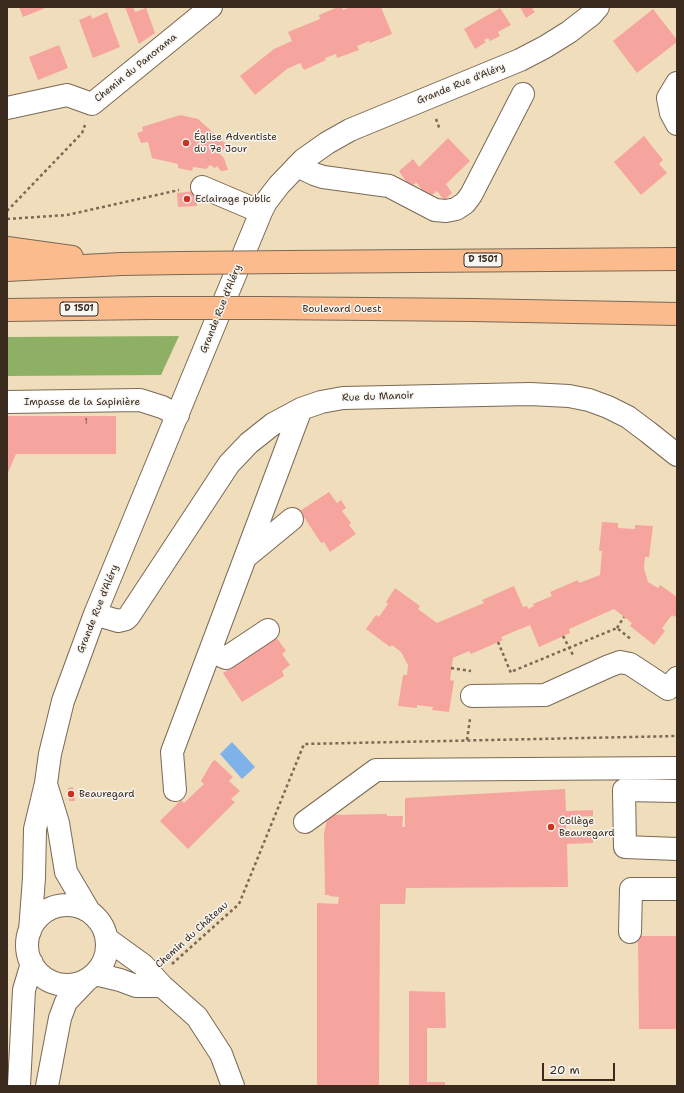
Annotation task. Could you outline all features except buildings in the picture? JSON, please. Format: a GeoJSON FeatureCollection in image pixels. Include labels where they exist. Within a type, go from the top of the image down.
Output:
{"type":"FeatureCollection","features":[{"type":"Feature","properties":{"kind":"highway"},"geometry":{"type":"LineString","coordinates":[[7,248],[121,264]]}},
{"type":"Feature","properties":{"kind":"highway","name":"D 1501"},"geometry":{"type":"LineString","coordinates":[[7,270],[121,264],[677,259]]}},
{"type":"Feature","properties":{"kind":"highway","name":"Boulevard Ouest"},"geometry":{"type":"LineString","coordinates":[[7,310],[265,308],[504,310],[677,314]]}},
{"type":"Feature","properties":{"kind":"street","name":"Chemin du Panorama"},"geometry":{"type":"LineString","coordinates":[[7,108],[67,95],[92,104],[211,7]]}},
{"type":"Feature","properties":{"kind":"street","name":"Grande Rue d'Aléry"},"geometry":{"type":"LineString","coordinates":[[30,931],[34,878],[35,829],[46,783],[50,754],[63,701],[95,614],[261,212],[279,185],[297,166],[327,143],[350,130],[520,60],[569,32],[591,15],[598,7]]}},
{"type":"Feature","properties":{"kind":"street"},"geometry":{"type":"LineString","coordinates":[[677,83],[668,98],[670,113],[677,124]]}},
{"type":"Feature","properties":{"kind":"street"},"geometry":{"type":"LineString","coordinates":[[297,166],[323,177],[389,186],[435,210],[446,211],[456,209],[465,203],[471,195],[523,94]]}},
{"type":"Feature","properties":{"kind":"street"},"geometry":{"type":"LineString","coordinates":[[202,187],[261,212]]}},
{"type":"Feature","properties":{"kind":"street","name":"Rue du Manoir"},"geometry":{"type":"LineString","coordinates":[[95,614],[118,621],[126,619],[228,464],[249,443],[273,424],[302,409],[321,402],[343,398],[530,394],[569,396],[589,400],[628,417],[677,456]]}},
{"type":"Feature","properties":{"kind":"street","name":"Impasse de la Sapinière"},"geometry":{"type":"LineString","coordinates":[[7,402],[140,400],[158,405],[178,415]]}},
{"type":"Feature","properties":{"kind":"street"},"geometry":{"type":"LineString","coordinates":[[175,790],[172,752],[302,409]]}},
{"type":"Feature","properties":{"kind":"street"},"geometry":{"type":"LineString","coordinates":[[246,557],[292,519]]}},
{"type":"Feature","properties":{"kind":"street"},"geometry":{"type":"LineString","coordinates":[[210,652],[226,658],[268,630]]}},
{"type":"Feature","properties":{"kind":"street"},"geometry":{"type":"LineString","coordinates":[[472,696],[545,695],[620,662],[630,664],[668,689],[677,678]]}},
{"type":"Feature","properties":{"kind":"street"},"geometry":{"type":"LineString","coordinates":[[305,822],[376,770],[677,768]]}},
{"type":"Feature","properties":{"kind":"street","name":"Grande Rue d'Aléry"},"geometry":{"type":"LineString","coordinates":[[46,783],[58,824],[66,872],[89,911]]}},
{"type":"Feature","properties":{"kind":"street"},"geometry":{"type":"LineString","coordinates":[[677,791],[624,790],[625,847],[677,849]]}},
{"type":"Feature","properties":{"kind":"street"},"geometry":{"type":"LineString","coordinates":[[630,932],[631,889],[677,889]]}},
{"type":"Feature","properties":{"kind":"street"},"geometry":{"type":"LineString","coordinates":[[47,1086],[60,1018],[66,1002],[90,977],[102,964],[107,952],[107,939],[105,930],[96,917],[89,911],[78,906],[66,905],[54,907],[44,912],[35,920],[30,931],[28,953],[32,963],[39,973],[50,980],[61,984],[74,984],[90,977],[120,980],[136,986],[159,982]]}},
{"type":"Feature","properties":{"kind":"street"},"geometry":{"type":"LineString","coordinates":[[107,939],[143,965],[197,1017],[221,1054],[233,1086]]}},
{"type":"Feature","properties":{"kind":"street"},"geometry":{"type":"LineString","coordinates":[[19,1086],[24,990],[32,963]]}},
{"type":"Feature","properties":{"kind":"path"},"geometry":{"type":"LineString","coordinates":[[7,211],[82,133],[92,104]]}},
{"type":"Feature","properties":{"kind":"path"},"geometry":{"type":"LineString","coordinates":[[435,118],[440,130]]}},
{"type":"Feature","properties":{"kind":"path"},"geometry":{"type":"LineString","coordinates":[[7,219],[67,215],[173,191],[202,187]]}},
{"type":"Feature","properties":{"kind":"path"},"geometry":{"type":"LineString","coordinates":[[618,628],[624,617]]}},
{"type":"Feature","properties":{"kind":"path"},"geometry":{"type":"LineString","coordinates":[[498,642],[521,695]]}},
{"type":"Feature","properties":{"kind":"path"},"geometry":{"type":"LineString","coordinates":[[451,668],[475,672]]}},
{"type":"Feature","properties":{"kind":"path","name":"Chemin du Château"},"geometry":{"type":"LineString","coordinates":[[159,982],[239,904]]}},
{"type":"Feature","properties":{"kind":"green space"},"geometry":{"type":"Polygon","coordinates":[[[179,336],[161,375],[7,376],[7,337],[179,336]]]}},
{"type":"Feature","properties":{"kind":"water"},"geometry":{"type":"Polygon","coordinates":[[[232,742],[255,767],[242,779],[220,754],[232,742]]]}},
{"type":"Feature","properties":{"kind":"place","name":"Église Adventiste du 7e Jour"},"geometry":{"type":"Point","coordinates":[186,143]}},
{"type":"Feature","properties":{"kind":"place","name":"Eclairage public"},"geometry":{"type":"Point","coordinates":[187,199]}},
{"type":"Feature","properties":{"kind":"place","name":"Beauregard"},"geometry":{"type":"Point","coordinates":[71,794]}},
{"type":"Feature","properties":{"kind":"place","name":"Collège Beauregard"},"geometry":{"type":"Point","coordinates":[551,827]}}]}
